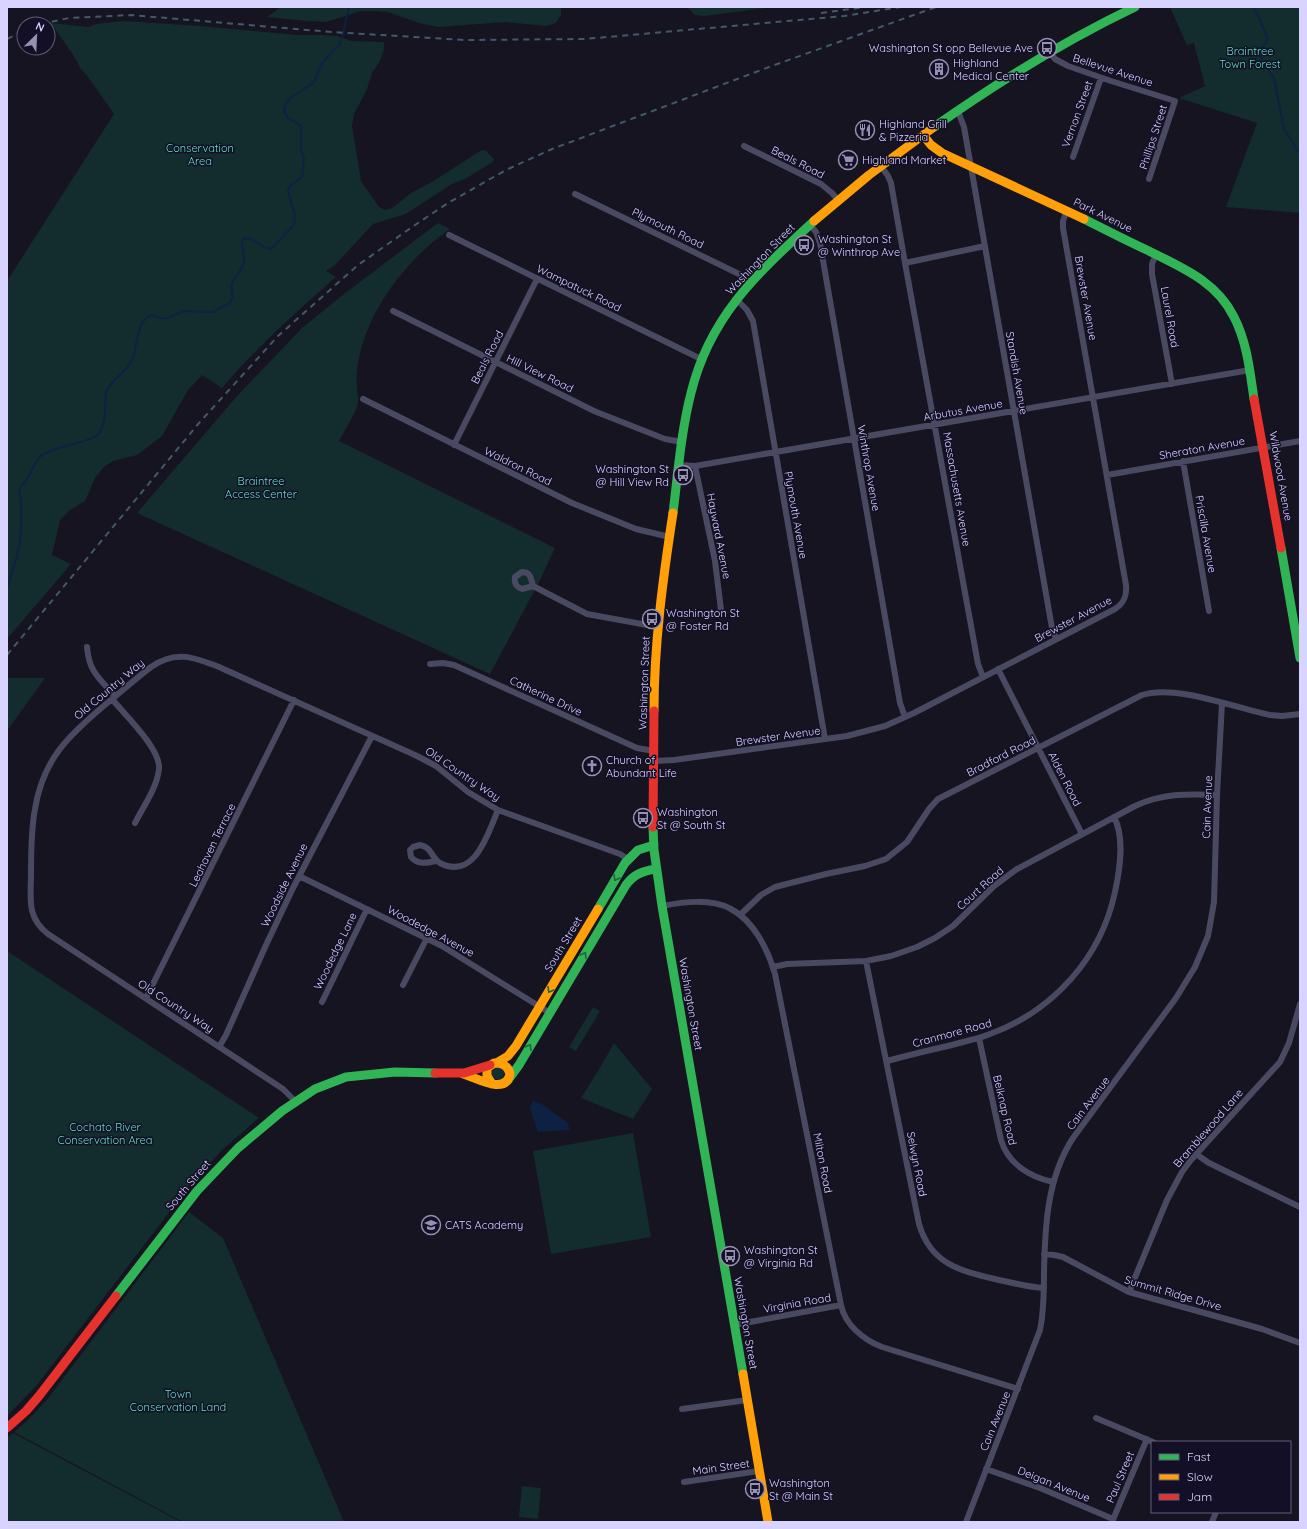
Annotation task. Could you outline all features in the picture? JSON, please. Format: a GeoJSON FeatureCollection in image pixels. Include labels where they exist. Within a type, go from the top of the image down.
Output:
{"type":"FeatureCollection","features":[{"type":"Feature","properties":{"kind":"main road","name":"Washington Street"},"geometry":{"type":"LineString","coordinates":[[768,1522],[662,906],[654,845],[655,662],[658,627],[679,465],[690,393],[701,359],[714,332],[736,299],[750,283],[838,200],[923,135],[1049,51],[1081,33],[1135,7]]}},
{"type":"Feature","properties":{"kind":"main road","name":"Park Avenue"},"geometry":{"type":"LineString","coordinates":[[923,135],[937,150],[1066,210],[1199,277],[1218,292],[1236,317],[1241,329],[1245,346]]}},
{"type":"Feature","properties":{"kind":"main road","name":"Wildwood Avenue"},"geometry":{"type":"LineString","coordinates":[[1245,346],[1300,658]]}},
{"type":"Feature","properties":{"kind":"main road","name":"South Street"},"geometry":{"type":"LineString","coordinates":[[7,1428],[26,1411],[43,1392],[203,1184],[242,1144],[267,1122],[295,1101],[328,1083],[353,1076],[395,1072],[468,1072],[505,1059],[511,1053],[628,859],[638,850],[654,845]]}},
{"type":"Feature","properties":{"kind":"main road"},"geometry":{"type":"LineString","coordinates":[[508,1080],[508,1068],[504,1064],[494,1063],[487,1070],[486,1074],[488,1080],[492,1084],[502,1084],[508,1080],[516,1070],[628,881],[638,872],[656,868]]}},
{"type":"Feature","properties":{"kind":"main road","name":"South Street"},"geometry":{"type":"LineString","coordinates":[[458,1073],[469,1075],[492,1084]]}},
{"type":"Feature","properties":{"kind":"street","name":"Bellevue Avenue"},"geometry":{"type":"LineString","coordinates":[[1049,51],[1055,59],[1062,63],[1101,78],[1175,101]]}},
{"type":"Feature","properties":{"kind":"street","name":"Vernon Street"},"geometry":{"type":"LineString","coordinates":[[1073,157],[1101,78]]}},
{"type":"Feature","properties":{"kind":"street","name":"Phillips Street"},"geometry":{"type":"LineString","coordinates":[[1149,179],[1175,101]]}},
{"type":"Feature","properties":{"kind":"street","name":"Standish Avenue"},"geometry":{"type":"LineString","coordinates":[[958,111],[964,127],[972,167],[1052,628],[1056,639]]}},
{"type":"Feature","properties":{"kind":"street","name":"Beals Road"},"geometry":{"type":"LineString","coordinates":[[744,146],[821,184],[838,200]]}},
{"type":"Feature","properties":{"kind":"street","name":"Massachusetts Avenue"},"geometry":{"type":"LineString","coordinates":[[881,166],[891,183],[978,664],[983,677]]}},
{"type":"Feature","properties":{"kind":"street","name":"Plymouth Road"},"geometry":{"type":"LineString","coordinates":[[575,194],[741,275],[750,283]]}},
{"type":"Feature","properties":{"kind":"street","name":"Brewster Avenue"},"geometry":{"type":"LineString","coordinates":[[654,761],[674,760],[825,739],[877,729],[905,717],[1121,604],[1125,597],[1126,585],[1063,228],[1063,220],[1066,210]]}},
{"type":"Feature","properties":{"kind":"street","name":"Winthrop Avenue"},"geometry":{"type":"LineString","coordinates":[[810,225],[816,232],[820,243],[900,703],[905,717]]}},
{"type":"Feature","properties":{"kind":"street","name":"Wampatuck Road"},"geometry":{"type":"LineString","coordinates":[[449,235],[701,359]]}},
{"type":"Feature","properties":{"kind":"street"},"geometry":{"type":"LineString","coordinates":[[905,263],[985,246]]}},
{"type":"Feature","properties":{"kind":"street","name":"Laurel Road"},"geometry":{"type":"LineString","coordinates":[[1156,254],[1152,264],[1152,274],[1172,384]]}},
{"type":"Feature","properties":{"kind":"street","name":"Beals Road"},"geometry":{"type":"LineString","coordinates":[[454,445],[537,279]]}},
{"type":"Feature","properties":{"kind":"street","name":"Plymouth Avenue"},"geometry":{"type":"LineString","coordinates":[[736,299],[747,310],[753,321],[825,739]]}},
{"type":"Feature","properties":{"kind":"street","name":"Hill View Road"},"geometry":{"type":"LineString","coordinates":[[393,311],[601,414],[665,439],[682,442]]}},
{"type":"Feature","properties":{"kind":"street","name":"Arbutus Avenue"},"geometry":{"type":"LineString","coordinates":[[679,465],[695,466],[1250,370]]}},
{"type":"Feature","properties":{"kind":"street","name":"Waldron Road"},"geometry":{"type":"LineString","coordinates":[[363,399],[540,488],[592,512],[636,529],[670,536]]}},
{"type":"Feature","properties":{"kind":"street","name":"Sheraton Avenue"},"geometry":{"type":"LineString","coordinates":[[1106,475],[1300,441]]}},
{"type":"Feature","properties":{"kind":"street","name":"Priscilla Avenue"},"geometry":{"type":"LineString","coordinates":[[1183,461],[1209,611]]}},
{"type":"Feature","properties":{"kind":"street","name":"Hayward Avenue"},"geometry":{"type":"LineString","coordinates":[[695,466],[715,561],[721,610]]}},
{"type":"Feature","properties":{"kind":"street"},"geometry":{"type":"LineString","coordinates":[[533,586],[587,614],[658,627]]}},
{"type":"Feature","properties":{"kind":"street"},"geometry":{"type":"LineString","coordinates":[[87,647],[90,665],[152,747],[159,760],[157,780],[135,823]]}},
{"type":"Feature","properties":{"kind":"street","name":"Old Country Way"},"geometry":{"type":"LineString","coordinates":[[295,1101],[283,1089],[44,930],[35,919],[31,906],[33,828],[35,809],[42,782],[55,756],[78,728],[159,662],[176,656],[185,656],[219,667],[415,755],[436,766],[468,792],[498,810],[613,852],[628,859]]}},
{"type":"Feature","properties":{"kind":"street","name":"Catherine Drive"},"geometry":{"type":"LineString","coordinates":[[430,664],[443,662],[454,665],[637,748],[654,751]]}},
{"type":"Feature","properties":{"kind":"street","name":"Alden Road"},"geometry":{"type":"LineString","coordinates":[[998,669],[1082,834]]}},
{"type":"Feature","properties":{"kind":"street","name":"Bradford Road"},"geometry":{"type":"LineString","coordinates":[[740,915],[762,895],[774,887],[865,866],[886,859],[907,842],[928,809],[938,799],[1038,749],[1130,700],[1148,693],[1173,692],[1276,716],[1300,714]]}},
{"type":"Feature","properties":{"kind":"street","name":"Leahaven Terrace"},"geometry":{"type":"LineString","coordinates":[[146,998],[294,700]]}},
{"type":"Feature","properties":{"kind":"street","name":"Cain Avenue"},"geometry":{"type":"LineString","coordinates":[[966,1522],[1040,1330],[1044,1288],[1046,1216],[1061,1159],[1070,1143],[1165,1015],[1189,979],[1204,948],[1210,930],[1214,907],[1217,795],[1222,703]]}},
{"type":"Feature","properties":{"kind":"street","name":"Woodside Avenue"},"geometry":{"type":"LineString","coordinates":[[219,1047],[226,1035],[268,940],[299,876],[372,736]]}},
{"type":"Feature","properties":{"kind":"street","name":"Court Road"},"geometry":{"type":"LineString","coordinates":[[773,967],[786,964],[866,960],[898,954],[930,941],[958,921],[989,891],[1012,873],[1034,859],[1142,803],[1160,797],[1180,795],[1217,795]]}},
{"type":"Feature","properties":{"kind":"street"},"geometry":{"type":"LineString","coordinates":[[436,861],[447,866],[456,866],[464,864],[473,858],[486,841],[498,810]]}},
{"type":"Feature","properties":{"kind":"street","name":"Cranmore Road"},"geometry":{"type":"LineString","coordinates":[[887,1061],[979,1038],[1012,1025],[1046,1003],[1068,983],[1092,951],[1107,920],[1117,883],[1120,838],[1114,817]]}},
{"type":"Feature","properties":{"kind":"street","name":"Woodedge Avenue"},"geometry":{"type":"LineString","coordinates":[[299,876],[455,953],[550,1013]]}},
{"type":"Feature","properties":{"kind":"street","name":"Milton Road"},"geometry":{"type":"LineString","coordinates":[[662,906],[684,902],[707,903],[725,906],[740,915],[761,941],[773,967],[843,1314],[853,1327],[866,1339],[877,1345],[1018,1389]]}},
{"type":"Feature","properties":{"kind":"street","name":"Woodedge Lane"},"geometry":{"type":"LineString","coordinates":[[322,1002],[367,909]]}},
{"type":"Feature","properties":{"kind":"street"},"geometry":{"type":"LineString","coordinates":[[403,985],[427,938]]}},
{"type":"Feature","properties":{"kind":"street","name":"Selwyn Road"},"geometry":{"type":"LineString","coordinates":[[866,960],[919,1224],[928,1244],[941,1259],[958,1269],[1044,1288]]}},
{"type":"Feature","properties":{"kind":"street","name":"Bramblewood Lane"},"geometry":{"type":"LineString","coordinates":[[1129,1292],[1170,1193],[1182,1172],[1196,1154],[1280,1062],[1288,1048],[1300,1004]]}},
{"type":"Feature","properties":{"kind":"street","name":"Belknap Road"},"geometry":{"type":"LineString","coordinates":[[979,1038],[1000,1140],[1006,1153],[1012,1162],[1021,1169],[1054,1182]]}},
{"type":"Feature","properties":{"kind":"street"},"geometry":{"type":"LineString","coordinates":[[1196,1154],[1209,1163],[1300,1207]]}},
{"type":"Feature","properties":{"kind":"street","name":"Summit Ridge Drive"},"geometry":{"type":"LineString","coordinates":[[1044,1254],[1054,1254],[1062,1257],[1129,1292],[1262,1328],[1300,1343]]}},
{"type":"Feature","properties":{"kind":"street","name":"Virginia Road"},"geometry":{"type":"LineString","coordinates":[[734,1325],[841,1305]]}},
{"type":"Feature","properties":{"kind":"street"},"geometry":{"type":"LineString","coordinates":[[682,1409],[747,1400]]}},
{"type":"Feature","properties":{"kind":"street"},"geometry":{"type":"LineString","coordinates":[[1096,1418],[1150,1441]]}},
{"type":"Feature","properties":{"kind":"street","name":"Paul Street"},"geometry":{"type":"LineString","coordinates":[[1112,1521],[1150,1441]]}},
{"type":"Feature","properties":{"kind":"street","name":"Deigan Avenue"},"geometry":{"type":"LineString","coordinates":[[986,1469],[1040,1488],[1112,1521]]}},
{"type":"Feature","properties":{"kind":"street","name":"Main Street"},"geometry":{"type":"LineString","coordinates":[[684,1482],[760,1471]]}},
{"type":"Feature","properties":{"kind":"green space"},"geometry":{"type":"Polygon","coordinates":[[[281,7],[561,7],[561,15],[556,23],[546,26],[506,22],[438,27],[419,23],[388,12],[375,11],[361,11],[326,22],[267,17],[281,7]]]}},
{"type":"Feature","properties":{"kind":"green space"},"geometry":{"type":"Polygon","coordinates":[[[687,7],[774,7],[704,16],[695,15],[687,7]]]}},
{"type":"Feature","properties":{"kind":"green space","name":"Braintree Town Forest"},"geometry":{"type":"Polygon","coordinates":[[[1170,7],[1300,7],[1300,213],[1226,207],[1257,123],[1179,98],[1205,86],[1194,43],[1187,45],[1170,7]]]}},
{"type":"Feature","properties":{"kind":"green space","name":"Conservation Area"},"geometry":{"type":"Polygon","coordinates":[[[123,21],[298,35],[337,36],[351,41],[384,42],[384,49],[380,61],[372,73],[367,89],[354,114],[352,126],[361,181],[379,207],[385,210],[392,208],[411,193],[432,182],[480,151],[485,150],[494,159],[493,162],[465,179],[452,184],[406,214],[373,224],[334,266],[326,271],[336,277],[263,344],[222,388],[202,375],[188,390],[162,436],[137,455],[113,461],[104,467],[95,478],[85,501],[69,511],[60,520],[52,555],[71,564],[7,639],[7,281],[114,114],[86,74],[80,68],[76,59],[56,30],[56,24],[89,27],[96,24],[123,21]]]}},
{"type":"Feature","properties":{"kind":"green space","name":"Braintree Access Center"},"geometry":{"type":"Polygon","coordinates":[[[438,223],[450,229],[419,254],[405,269],[381,303],[372,321],[364,339],[358,362],[357,407],[339,441],[555,548],[539,582],[490,674],[137,513],[237,396],[302,328],[344,294],[438,223]]]}},
{"type":"Feature","properties":{"kind":"green space"},"geometry":{"type":"Polygon","coordinates":[[[7,678],[45,678],[7,731],[7,678]]]}},
{"type":"Feature","properties":{"kind":"green space","name":"Cochato River Conservation Area"},"geometry":{"type":"Polygon","coordinates":[[[7,951],[259,1118],[221,1151],[187,1189],[37,1385],[8,1415],[7,1415],[7,951]]]}},
{"type":"Feature","properties":{"kind":"green space"},"geometry":{"type":"Polygon","coordinates":[[[593,1007],[600,1011],[576,1051],[569,1047],[593,1007]]]}},
{"type":"Feature","properties":{"kind":"green space"},"geometry":{"type":"Polygon","coordinates":[[[614,1043],[652,1089],[633,1119],[581,1098],[614,1043]]]}},
{"type":"Feature","properties":{"kind":"green space"},"geometry":{"type":"Polygon","coordinates":[[[496,1067],[500,1067],[504,1073],[500,1079],[496,1079],[492,1075],[492,1071],[496,1067]]]}},
{"type":"Feature","properties":{"kind":"green space"},"geometry":{"type":"Polygon","coordinates":[[[633,1133],[651,1237],[551,1254],[533,1151],[633,1133]]]}},
{"type":"Feature","properties":{"kind":"green space","name":"Town Conservation Land"},"geometry":{"type":"Polygon","coordinates":[[[189,1212],[223,1238],[344,1522],[183,1522],[14,1432],[46,1401],[189,1212]]]}},
{"type":"Feature","properties":{"kind":"green space"},"geometry":{"type":"Polygon","coordinates":[[[13,1433],[181,1522],[7,1522],[7,1438],[13,1433]]]}},
{"type":"Feature","properties":{"kind":"green space"},"geometry":{"type":"Polygon","coordinates":[[[522,1486],[541,1488],[538,1519],[519,1517],[522,1486]]]}},
{"type":"Feature","properties":{"kind":"water"},"geometry":{"type":"Polygon","coordinates":[[[533,1100],[543,1105],[567,1122],[570,1130],[538,1132],[530,1108],[533,1100]]]}},
{"type":"Feature","properties":{"kind":"waterway"},"geometry":{"type":"LineString","coordinates":[[7,589],[20,542],[20,487],[26,481],[42,455],[56,449],[90,439],[100,432],[104,418],[106,393],[111,384],[126,369],[132,360],[140,328],[143,322],[152,315],[161,318],[168,318],[184,311],[213,312],[230,303],[233,297],[233,280],[243,266],[243,239],[249,238],[266,248],[271,249],[294,225],[295,216],[288,191],[291,185],[302,177],[304,158],[301,150],[301,126],[287,117],[284,110],[286,103],[292,97],[314,82],[322,63],[339,45],[349,7]]}},
{"type":"Feature","properties":{"kind":"waterway"},"geometry":{"type":"LineString","coordinates":[[1254,7],[1268,39],[1258,54],[1274,78],[1284,129],[1300,154]]}},
{"type":"Feature","properties":{"kind":"railway"},"geometry":{"type":"LineString","coordinates":[[821,13],[866,7]]}},
{"type":"Feature","properties":{"kind":"railway"},"geometry":{"type":"LineString","coordinates":[[56,21],[69,18],[131,15],[331,32],[465,40],[585,39],[844,16],[901,7]]}},
{"type":"Feature","properties":{"kind":"railway"},"geometry":{"type":"LineString","coordinates":[[7,655],[199,423],[278,336],[358,265],[415,225],[448,203],[506,170],[552,149],[769,67],[936,7]]}},
{"type":"Feature","properties":{"kind":"railway"},"geometry":{"type":"LineString","coordinates":[[7,39],[16,35]]}},
{"type":"Feature","properties":{"kind":"traffic: fast"},"geometry":{"type":"LineString","coordinates":[[934,127],[982,94],[1057,48],[1135,7]]}},
{"type":"Feature","properties":{"kind":"traffic: fast"},"geometry":{"type":"LineString","coordinates":[[1084,219],[1186,270],[1209,285],[1218,294],[1234,317],[1242,337],[1254,399]]}},
{"type":"Feature","properties":{"kind":"traffic: fast"},"geometry":{"type":"LineString","coordinates":[[673,513],[680,453],[691,393],[699,365],[710,341],[724,318],[755,278],[814,221]]}},
{"type":"Feature","properties":{"kind":"traffic: fast"},"geometry":{"type":"LineString","coordinates":[[1281,548],[1300,658]]}},
{"type":"Feature","properties":{"kind":"traffic: fast"},"geometry":{"type":"LineString","coordinates":[[653,827],[654,850],[662,906],[743,1374]]}},
{"type":"Feature","properties":{"kind":"traffic: fast"},"geometry":{"type":"LineString","coordinates":[[598,909],[625,863],[638,850],[654,845]]}},
{"type":"Feature","properties":{"kind":"traffic: fast"},"geometry":{"type":"LineString","coordinates":[[508,1080],[519,1065],[626,885],[632,878],[639,874],[656,869]]}},
{"type":"Feature","properties":{"kind":"traffic: fast"},"geometry":{"type":"LineString","coordinates":[[116,1296],[197,1191],[238,1148],[282,1111],[315,1089],[346,1077],[395,1072],[435,1073]]}},
{"type":"Feature","properties":{"kind":"traffic: slow"},"geometry":{"type":"LineString","coordinates":[[814,221],[869,175],[934,127]]}},
{"type":"Feature","properties":{"kind":"traffic: slow"},"geometry":{"type":"LineString","coordinates":[[923,135],[931,145],[942,153],[1084,219]]}},
{"type":"Feature","properties":{"kind":"traffic: slow"},"geometry":{"type":"LineString","coordinates":[[654,711],[654,686],[660,611],[673,513]]}},
{"type":"Feature","properties":{"kind":"traffic: slow"},"geometry":{"type":"LineString","coordinates":[[498,1062],[508,1056],[516,1046],[598,909]]}},
{"type":"Feature","properties":{"kind":"traffic: slow"},"geometry":{"type":"LineString","coordinates":[[463,1074],[482,1081],[490,1083],[497,1084],[503,1084],[510,1074],[508,1068],[500,1063],[494,1063],[487,1068],[487,1076],[492,1084]]}},
{"type":"Feature","properties":{"kind":"traffic: slow"},"geometry":{"type":"LineString","coordinates":[[743,1374],[768,1522]]}},
{"type":"Feature","properties":{"kind":"traffic: jam"},"geometry":{"type":"LineString","coordinates":[[1254,399],[1281,548]]}},
{"type":"Feature","properties":{"kind":"traffic: jam"},"geometry":{"type":"LineString","coordinates":[[653,827],[654,711]]}},
{"type":"Feature","properties":{"kind":"traffic: jam"},"geometry":{"type":"LineString","coordinates":[[435,1073],[464,1073],[490,1065]]}},
{"type":"Feature","properties":{"kind":"traffic: jam"},"geometry":{"type":"LineString","coordinates":[[7,1428],[26,1411],[39,1396],[116,1296]]}},
{"type":"Feature","properties":{"kind":"place","name":"Washington St opp Bellevue Ave"},"geometry":{"type":"Point","coordinates":[1047,48]}},
{"type":"Feature","properties":{"kind":"place","name":"Highland Medical Center"},"geometry":{"type":"Point","coordinates":[939,69]}},
{"type":"Feature","properties":{"kind":"place","name":"Highland Grill & Pizzeria"},"geometry":{"type":"Point","coordinates":[865,130]}},
{"type":"Feature","properties":{"kind":"place","name":"Highland Market"},"geometry":{"type":"Point","coordinates":[848,160]}},
{"type":"Feature","properties":{"kind":"place","name":"Washington St @ Winthrop Ave"},"geometry":{"type":"Point","coordinates":[804,245]}},
{"type":"Feature","properties":{"kind":"place","name":"Washington St @ Hill View Rd"},"geometry":{"type":"Point","coordinates":[683,475]}},
{"type":"Feature","properties":{"kind":"place","name":"Washington St @ Foster Rd"},"geometry":{"type":"Point","coordinates":[652,619]}},
{"type":"Feature","properties":{"kind":"place","name":"Church of Abundant Life"},"geometry":{"type":"Point","coordinates":[592,766]}},
{"type":"Feature","properties":{"kind":"place","name":"Washington St @ South St"},"geometry":{"type":"Point","coordinates":[643,818]}},
{"type":"Feature","properties":{"kind":"place","name":"CATS Academy"},"geometry":{"type":"Point","coordinates":[431,1225]}},
{"type":"Feature","properties":{"kind":"place","name":"Washington St @ Virginia Rd"},"geometry":{"type":"Point","coordinates":[730,1256]}},
{"type":"Feature","properties":{"kind":"place","name":"Washington St @ Main St"},"geometry":{"type":"Point","coordinates":[755,1489]}}]}
